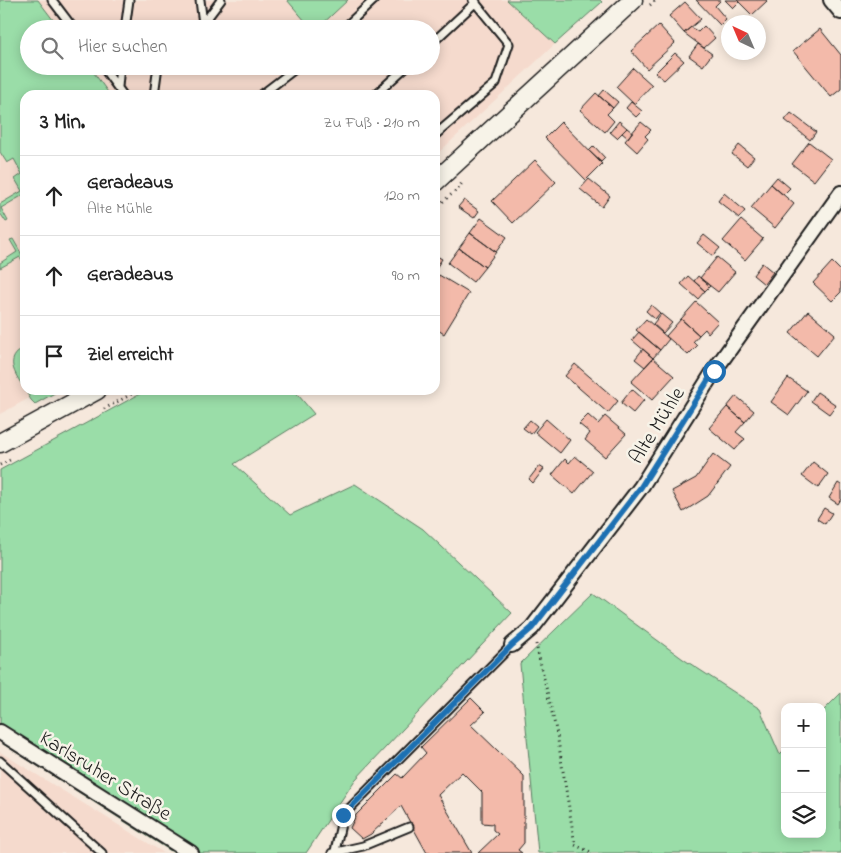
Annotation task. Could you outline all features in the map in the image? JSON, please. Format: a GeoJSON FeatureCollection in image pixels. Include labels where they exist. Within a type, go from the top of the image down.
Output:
{"type":"FeatureCollection","features":[{"type":"Feature","properties":{"kind":"street"},"geometry":{"type":"LineString","coordinates":[[440,177],[633,0]]}},
{"type":"Feature","properties":{"kind":"street"},"geometry":{"type":"LineString","coordinates":[[831,0],[841,12]]}},
{"type":"Feature","properties":{"kind":"street","name":"Alte Mühle"},"geometry":{"type":"LineString","coordinates":[[512,645],[532,628],[641,487],[714,371],[841,192]]}},
{"type":"Feature","properties":{"kind":"street"},"geometry":{"type":"LineString","coordinates":[[0,442],[88,395]]}},
{"type":"Feature","properties":{"kind":"street","name":"Karlsruher Straße"},"geometry":{"type":"LineString","coordinates":[[0,732],[191,853]]}},
{"type":"Feature","properties":{"kind":"lane"},"geometry":{"type":"LineString","coordinates":[[52,0],[67,20]]}},
{"type":"Feature","properties":{"kind":"lane"},"geometry":{"type":"LineString","coordinates":[[126,20],[129,0]]}},
{"type":"Feature","properties":{"kind":"lane"},"geometry":{"type":"LineString","coordinates":[[200,0],[200,20]]}},
{"type":"Feature","properties":{"kind":"lane"},"geometry":{"type":"LineString","coordinates":[[205,20],[220,0]]}},
{"type":"Feature","properties":{"kind":"lane"},"geometry":{"type":"LineString","coordinates":[[353,20],[374,0]]}},
{"type":"Feature","properties":{"kind":"lane"},"geometry":{"type":"LineString","coordinates":[[440,35],[474,1],[509,44],[496,83],[440,131]]}},
{"type":"Feature","properties":{"kind":"lane"},"geometry":{"type":"LineString","coordinates":[[109,75],[120,90]]}},
{"type":"Feature","properties":{"kind":"lane"},"geometry":{"type":"LineString","coordinates":[[118,87],[119,75]]}},
{"type":"Feature","properties":{"kind":"lane"},"geometry":{"type":"LineString","coordinates":[[155,90],[157,75]]}},
{"type":"Feature","properties":{"kind":"lane"},"geometry":{"type":"LineString","coordinates":[[268,90],[287,75]]}},
{"type":"Feature","properties":{"kind":"lane"},"geometry":{"type":"LineString","coordinates":[[381,90],[397,75]]}},
{"type":"Feature","properties":{"kind":"lane"},"geometry":{"type":"LineString","coordinates":[[409,827],[363,846],[333,852],[343,815],[512,645]]}},
{"type":"Feature","properties":{"kind":"lane"},"geometry":{"type":"LineString","coordinates":[[0,761],[102,853]]}},
{"type":"Feature","properties":{"kind":"path"},"geometry":{"type":"LineString","coordinates":[[440,204],[458,189]]}},
{"type":"Feature","properties":{"kind":"path"},"geometry":{"type":"LineString","coordinates":[[537,647],[557,734],[575,845],[593,853]]}},
{"type":"Feature","properties":{"kind":"shaded area"},"geometry":{"type":"Polygon","coordinates":[[[0,0],[4,0],[20,42],[20,75],[28,75],[26,90],[20,90],[20,395],[35,395],[0,414],[0,0]]]}},
{"type":"Feature","properties":{"kind":"shaded area"},"geometry":{"type":"Polygon","coordinates":[[[38,0],[287,0],[292,6],[323,0],[334,12],[348,0],[507,0],[555,44],[440,151],[440,90],[106,90],[96,75],[440,75],[440,20],[53,20],[38,0]]]}},
{"type":"Feature","properties":{"kind":"shaded area"},"geometry":{"type":"Polygon","coordinates":[[[0,752],[164,853],[0,853],[0,752]]]}},
{"type":"Feature","properties":{"kind":"green space"},"geometry":{"type":"Polygon","coordinates":[[[0,0],[38,0],[53,20],[20,20],[20,75],[96,75],[106,90],[20,90],[20,170],[14,159],[7,163],[0,152],[0,0]]]}},
{"type":"Feature","properties":{"kind":"green space"},"geometry":{"type":"Polygon","coordinates":[[[287,0],[348,0],[327,20],[304,20],[287,0]]]}},
{"type":"Feature","properties":{"kind":"green space"},"geometry":{"type":"Polygon","coordinates":[[[507,0],[600,0],[602,2],[555,44],[507,0]]]}},
{"type":"Feature","properties":{"kind":"green space"},"geometry":{"type":"Polygon","coordinates":[[[20,175],[20,188],[15,179],[20,175]]]}},
{"type":"Feature","properties":{"kind":"green space"},"geometry":{"type":"Polygon","coordinates":[[[20,192],[20,197],[1,208],[8,221],[6,222],[0,213],[0,204],[20,192]]]}},
{"type":"Feature","properties":{"kind":"green space"},"geometry":{"type":"Polygon","coordinates":[[[13,239],[20,251],[20,257],[0,268],[0,263],[17,252],[10,240],[13,239]]]}},
{"type":"Feature","properties":{"kind":"green space"},"geometry":{"type":"Polygon","coordinates":[[[20,351],[20,381],[13,364],[16,354],[20,351]]]}},
{"type":"Feature","properties":{"kind":"green space"},"geometry":{"type":"Polygon","coordinates":[[[28,395],[51,395],[35,404],[28,395]]]}},
{"type":"Feature","properties":{"kind":"green space"},"geometry":{"type":"Polygon","coordinates":[[[138,395],[298,395],[314,414],[234,464],[290,515],[355,484],[423,529],[512,613],[355,780],[306,853],[174,853],[0,742],[0,470],[138,395]]]}},
{"type":"Feature","properties":{"kind":"green space"},"geometry":{"type":"Polygon","coordinates":[[[593,593],[683,659],[760,709],[781,754],[781,838],[826,838],[826,708],[841,693],[841,853],[538,853],[520,664],[593,593]]]}},
{"type":"Feature","properties":{"kind":"building"},"geometry":{"type":"Polygon","coordinates":[[[696,0],[721,0],[715,6],[723,15],[721,15],[720,25],[696,0]]]}},
{"type":"Feature","properties":{"kind":"building"},"geometry":{"type":"Polygon","coordinates":[[[725,0],[737,0],[739,2],[733,8],[725,0]]]}},
{"type":"Feature","properties":{"kind":"building"},"geometry":{"type":"Polygon","coordinates":[[[737,0],[767,1],[752,15],[737,0]]]}},
{"type":"Feature","properties":{"kind":"building"},"geometry":{"type":"Polygon","coordinates":[[[685,2],[701,19],[684,33],[669,16],[685,2]]]}},
{"type":"Feature","properties":{"kind":"building"},"geometry":{"type":"Polygon","coordinates":[[[659,25],[675,43],[647,69],[631,51],[659,25]]]}},
{"type":"Feature","properties":{"kind":"building"},"geometry":{"type":"Polygon","coordinates":[[[704,26],[715,38],[704,48],[684,33],[691,27],[698,32],[704,26]]]}},
{"type":"Feature","properties":{"kind":"building"},"geometry":{"type":"Polygon","coordinates":[[[820,29],[841,55],[841,89],[831,97],[793,51],[820,29]]]}},
{"type":"Feature","properties":{"kind":"building"},"geometry":{"type":"Polygon","coordinates":[[[698,44],[712,54],[703,66],[689,56],[698,44]]]}},
{"type":"Feature","properties":{"kind":"building"},"geometry":{"type":"Polygon","coordinates":[[[675,53],[684,61],[664,80],[655,73],[675,53]]]}},
{"type":"Feature","properties":{"kind":"building"},"geometry":{"type":"Polygon","coordinates":[[[633,68],[652,85],[634,104],[616,87],[633,68]]]}},
{"type":"Feature","properties":{"kind":"building"},"geometry":{"type":"Polygon","coordinates":[[[604,90],[618,102],[613,108],[599,96],[604,90]]]}},
{"type":"Feature","properties":{"kind":"building"},"geometry":{"type":"Polygon","coordinates":[[[596,93],[613,108],[607,114],[614,121],[605,132],[580,110],[596,93]]]}},
{"type":"Feature","properties":{"kind":"building"},"geometry":{"type":"Polygon","coordinates":[[[631,102],[642,111],[636,117],[626,108],[631,102]]]}},
{"type":"Feature","properties":{"kind":"building"},"geometry":{"type":"Polygon","coordinates":[[[791,113],[816,132],[810,140],[785,120],[791,113]]]}},
{"type":"Feature","properties":{"kind":"building"},"geometry":{"type":"Polygon","coordinates":[[[619,121],[627,128],[617,138],[610,132],[619,121]]]}},
{"type":"Feature","properties":{"kind":"building"},"geometry":{"type":"Polygon","coordinates":[[[561,122],[602,164],[586,180],[545,138],[561,122]]]}},
{"type":"Feature","properties":{"kind":"building"},"geometry":{"type":"Polygon","coordinates":[[[641,122],[651,130],[645,136],[648,139],[637,152],[625,141],[641,122]]]}},
{"type":"Feature","properties":{"kind":"building"},"geometry":{"type":"Polygon","coordinates":[[[627,128],[632,132],[628,138],[622,133],[627,128]]]}},
{"type":"Feature","properties":{"kind":"building"},"geometry":{"type":"Polygon","coordinates":[[[809,142],[831,159],[814,181],[792,164],[809,142]]]}},
{"type":"Feature","properties":{"kind":"building"},"geometry":{"type":"Polygon","coordinates":[[[739,145],[754,157],[747,166],[732,154],[739,145]]]}},
{"type":"Feature","properties":{"kind":"building"},"geometry":{"type":"Polygon","coordinates":[[[594,146],[605,158],[601,162],[589,151],[594,146]]]}},
{"type":"Feature","properties":{"kind":"building"},"geometry":{"type":"Polygon","coordinates":[[[535,160],[556,182],[513,223],[492,201],[535,160]]]}},
{"type":"Feature","properties":{"kind":"building"},"geometry":{"type":"Polygon","coordinates":[[[777,177],[790,188],[783,195],[771,184],[777,177]]]}},
{"type":"Feature","properties":{"kind":"building"},"geometry":{"type":"Polygon","coordinates":[[[589,179],[610,196],[602,207],[580,189],[589,179]]]}},
{"type":"Feature","properties":{"kind":"building"},"geometry":{"type":"Polygon","coordinates":[[[771,184],[794,204],[775,228],[751,208],[771,184]]]}},
{"type":"Feature","properties":{"kind":"building"},"geometry":{"type":"Polygon","coordinates":[[[724,193],[745,211],[739,218],[718,201],[724,193]]]}},
{"type":"Feature","properties":{"kind":"building"},"geometry":{"type":"Polygon","coordinates":[[[464,200],[479,211],[474,218],[458,207],[464,200]]]}},
{"type":"Feature","properties":{"kind":"building"},"geometry":{"type":"Polygon","coordinates":[[[481,218],[507,237],[496,252],[470,233],[481,218]]]}},
{"type":"Feature","properties":{"kind":"building"},"geometry":{"type":"Polygon","coordinates":[[[741,220],[763,239],[745,260],[723,241],[741,220]]]}},
{"type":"Feature","properties":{"kind":"building"},"geometry":{"type":"Polygon","coordinates":[[[470,233],[496,252],[485,267],[459,248],[470,233]]]}},
{"type":"Feature","properties":{"kind":"building"},"geometry":{"type":"Polygon","coordinates":[[[704,235],[720,248],[713,256],[697,243],[704,235]]]}},
{"type":"Feature","properties":{"kind":"building"},"geometry":{"type":"Polygon","coordinates":[[[459,248],[485,267],[473,282],[448,263],[459,248]]]}},
{"type":"Feature","properties":{"kind":"building"},"geometry":{"type":"Polygon","coordinates":[[[717,257],[735,272],[718,292],[700,278],[717,257]]]}},
{"type":"Feature","properties":{"kind":"building"},"geometry":{"type":"Polygon","coordinates":[[[832,262],[841,271],[841,292],[832,301],[813,283],[832,262]]]}},
{"type":"Feature","properties":{"kind":"building"},"geometry":{"type":"Polygon","coordinates":[[[762,263],[773,272],[764,284],[753,275],[762,263]]]}},
{"type":"Feature","properties":{"kind":"building"},"geometry":{"type":"Polygon","coordinates":[[[440,276],[469,293],[444,334],[440,331],[440,276]]]}},
{"type":"Feature","properties":{"kind":"building"},"geometry":{"type":"Polygon","coordinates":[[[688,276],[705,291],[698,299],[681,284],[688,276]]]}},
{"type":"Feature","properties":{"kind":"building"},"geometry":{"type":"Polygon","coordinates":[[[698,276],[710,286],[705,291],[694,281],[698,276]]]}},
{"type":"Feature","properties":{"kind":"building"},"geometry":{"type":"Polygon","coordinates":[[[696,302],[718,322],[708,333],[705,329],[699,335],[681,319],[696,302]]]}},
{"type":"Feature","properties":{"kind":"building"},"geometry":{"type":"Polygon","coordinates":[[[651,305],[660,313],[655,319],[646,311],[651,305]]]}},
{"type":"Feature","properties":{"kind":"building"},"geometry":{"type":"Polygon","coordinates":[[[808,311],[835,334],[817,356],[790,333],[808,311]]]}},
{"type":"Feature","properties":{"kind":"building"},"geometry":{"type":"Polygon","coordinates":[[[661,314],[672,323],[663,333],[653,324],[661,314]]]}},
{"type":"Feature","properties":{"kind":"building"},"geometry":{"type":"Polygon","coordinates":[[[646,319],[669,339],[660,350],[636,330],[646,319]]]}},
{"type":"Feature","properties":{"kind":"building"},"geometry":{"type":"Polygon","coordinates":[[[681,319],[699,335],[693,342],[697,346],[688,355],[666,336],[681,319]]]}},
{"type":"Feature","properties":{"kind":"building"},"geometry":{"type":"Polygon","coordinates":[[[639,332],[660,350],[653,358],[632,340],[639,332]]]}},
{"type":"Feature","properties":{"kind":"building"},"geometry":{"type":"Polygon","coordinates":[[[643,349],[653,358],[645,367],[635,359],[643,349]]]}},
{"type":"Feature","properties":{"kind":"building"},"geometry":{"type":"Polygon","coordinates":[[[653,358],[674,376],[652,400],[631,382],[653,358]]]}},
{"type":"Feature","properties":{"kind":"building"},"geometry":{"type":"Polygon","coordinates":[[[575,364],[618,401],[608,413],[565,376],[575,364]]]}},
{"type":"Feature","properties":{"kind":"building"},"geometry":{"type":"Polygon","coordinates":[[[788,378],[807,391],[789,415],[771,402],[788,378]]]}},
{"type":"Feature","properties":{"kind":"building"},"geometry":{"type":"Polygon","coordinates":[[[632,389],[644,400],[633,413],[621,403],[632,389]]]}},
{"type":"Feature","properties":{"kind":"building"},"geometry":{"type":"Polygon","coordinates":[[[817,392],[836,405],[829,414],[811,401],[817,392]]]}},
{"type":"Feature","properties":{"kind":"building"},"geometry":{"type":"Polygon","coordinates":[[[736,396],[754,411],[745,422],[727,407],[736,396]]]}},
{"type":"Feature","properties":{"kind":"building"},"geometry":{"type":"Polygon","coordinates":[[[727,407],[745,422],[736,432],[745,439],[735,450],[709,428],[727,407]]]}},
{"type":"Feature","properties":{"kind":"building"},"geometry":{"type":"Polygon","coordinates":[[[588,415],[598,424],[605,416],[626,434],[605,457],[585,440],[590,433],[579,424],[588,415]]]}},
{"type":"Feature","properties":{"kind":"building"},"geometry":{"type":"Polygon","coordinates":[[[546,419],[570,440],[560,453],[535,432],[546,419]]]}},
{"type":"Feature","properties":{"kind":"building"},"geometry":{"type":"Polygon","coordinates":[[[530,420],[537,426],[531,434],[523,428],[530,420]]]}},
{"type":"Feature","properties":{"kind":"building"},"geometry":{"type":"Polygon","coordinates":[[[713,454],[730,467],[708,496],[683,512],[672,491],[696,478],[713,454]]]}},
{"type":"Feature","properties":{"kind":"building"},"geometry":{"type":"Polygon","coordinates":[[[575,456],[593,471],[574,494],[552,475],[565,459],[569,463],[575,456]]]}},
{"type":"Feature","properties":{"kind":"building"},"geometry":{"type":"Polygon","coordinates":[[[813,462],[828,474],[818,488],[802,476],[813,462]]]}},
{"type":"Feature","properties":{"kind":"building"},"geometry":{"type":"Polygon","coordinates":[[[539,466],[544,469],[533,483],[529,479],[539,466]]]}},
{"type":"Feature","properties":{"kind":"building"},"geometry":{"type":"Polygon","coordinates":[[[838,483],[841,485],[841,499],[838,504],[829,498],[838,483]]]}},
{"type":"Feature","properties":{"kind":"building"},"geometry":{"type":"Polygon","coordinates":[[[824,508],[832,513],[825,524],[817,519],[824,508]]]}},
{"type":"Feature","properties":{"kind":"building"},"geometry":{"type":"Polygon","coordinates":[[[471,698],[485,712],[471,725],[524,776],[524,843],[518,850],[522,853],[478,853],[498,834],[493,830],[493,824],[482,823],[482,792],[462,772],[438,795],[472,853],[427,853],[401,806],[371,834],[362,839],[350,828],[356,815],[397,774],[402,778],[426,753],[421,747],[471,698]]]}},
{"type":"Feature","properties":{"kind":"route"},"geometry":{"type":"LineString","coordinates":[[343,815],[512,645],[532,628],[641,487],[714,371]]}}]}
